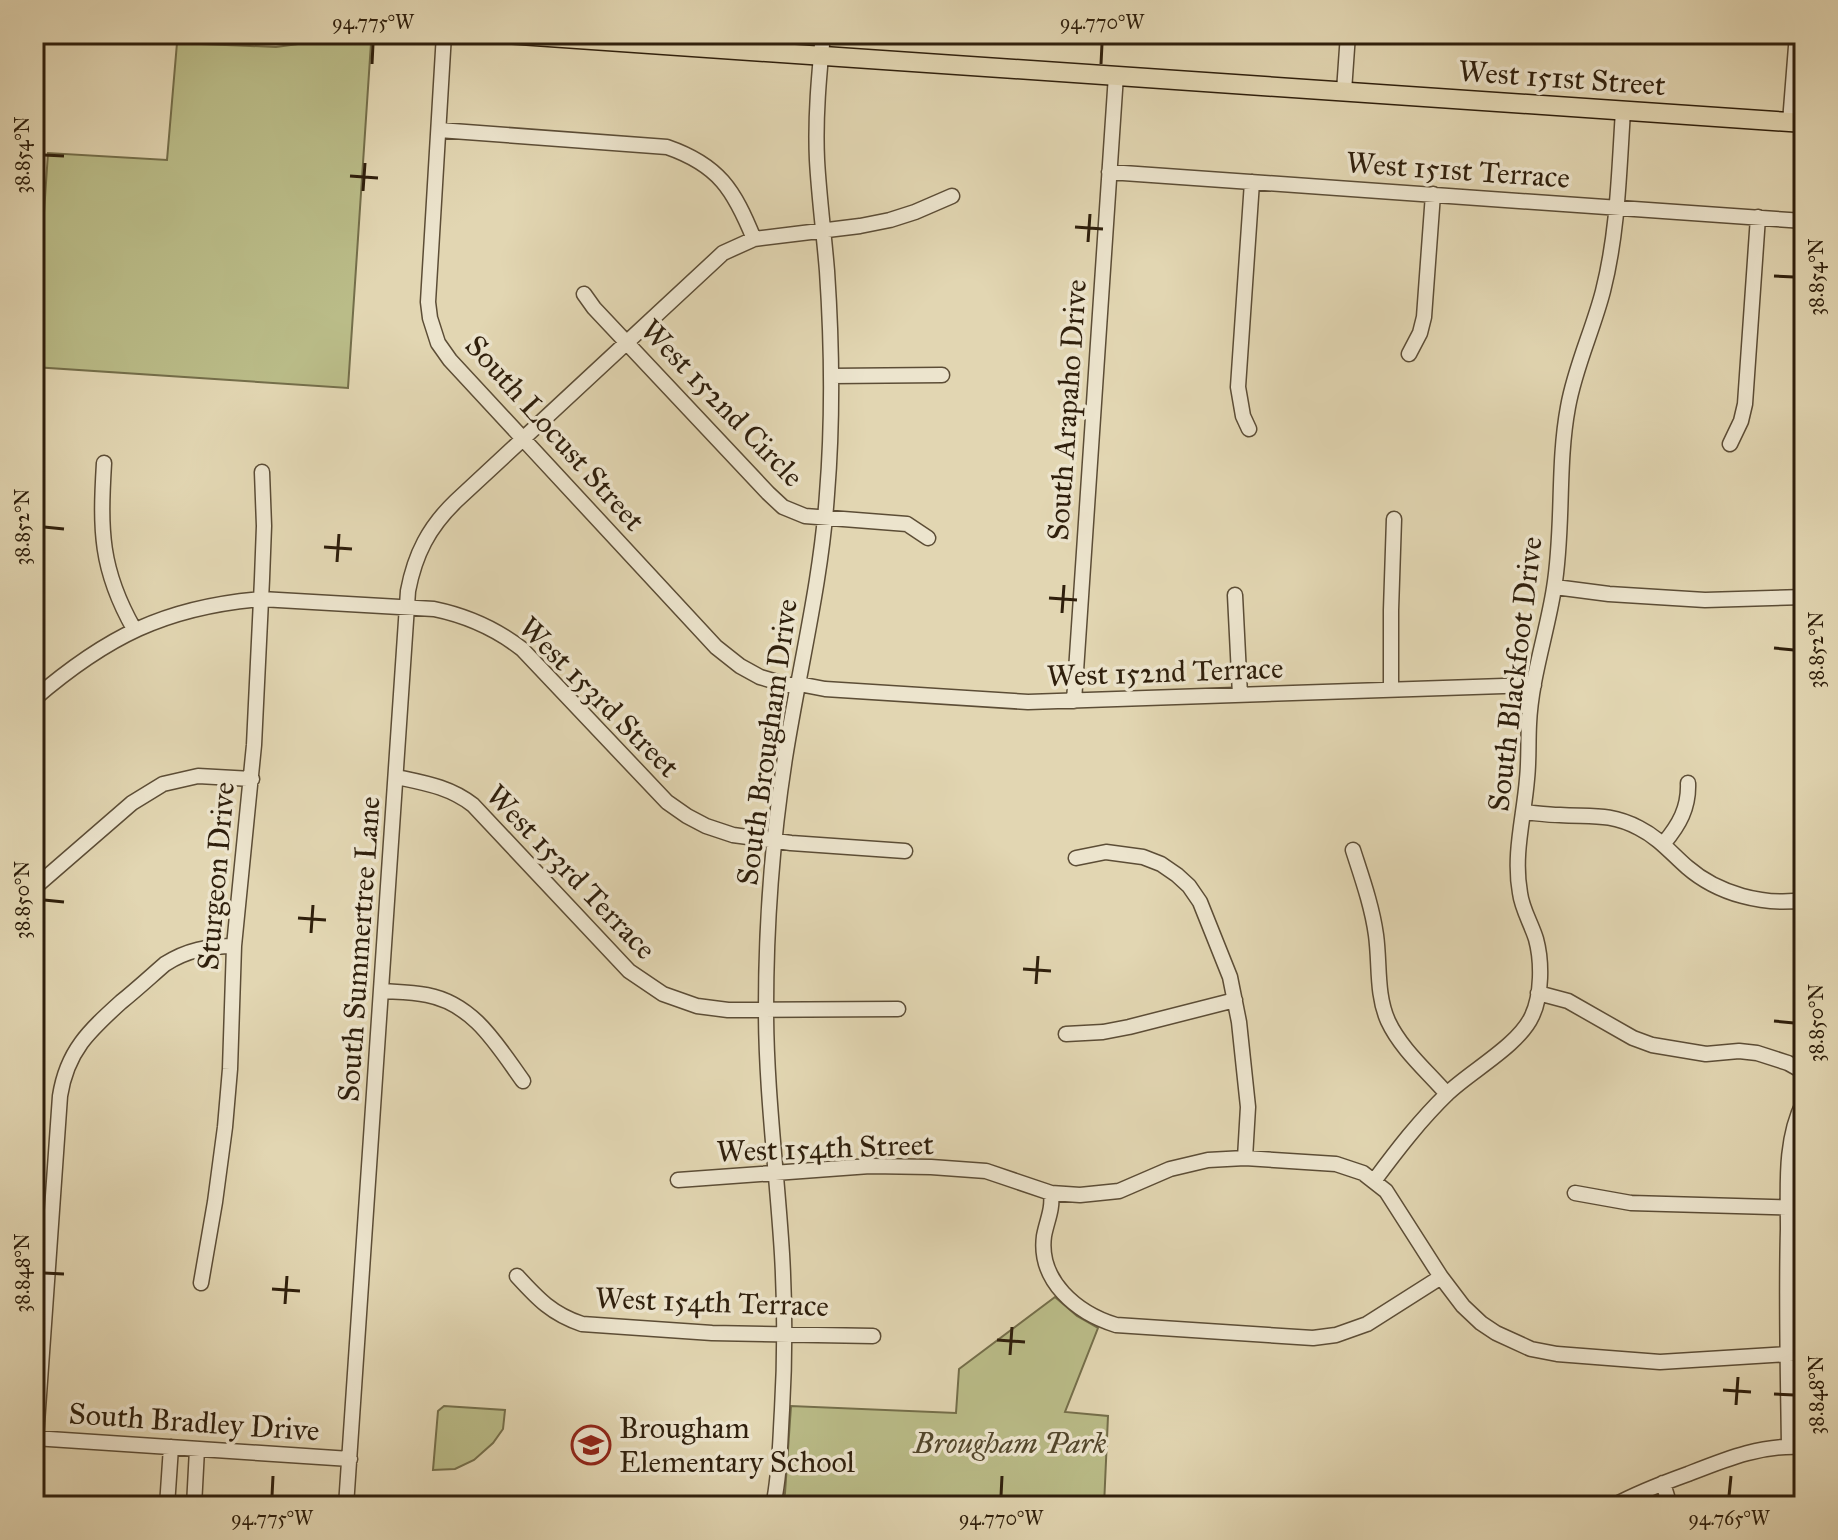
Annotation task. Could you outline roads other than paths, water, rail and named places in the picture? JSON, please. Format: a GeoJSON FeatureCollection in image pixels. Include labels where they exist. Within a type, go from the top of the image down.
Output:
{"type":"FeatureCollection","features":[{"type":"Feature","properties":{"kind":"main road","name":"West 151st Street"},"geometry":{"type":"LineString","coordinates":[[503,34],[1797,122]]}},
{"type":"Feature","properties":{"kind":"street","name":"South Locust Street"},"geometry":{"type":"LineString","coordinates":[[444,34],[428,284],[430,318],[438,343],[450,360],[716,647],[730,660],[760,677],[787,685],[799,684]]}},
{"type":"Feature","properties":{"kind":"street","name":"South Brougham Drive"},"geometry":{"type":"LineString","coordinates":[[773,1506],[778,1469],[785,1333],[782,1252],[771,1130],[767,947],[774,841],[785,760],[815,596],[831,437],[826,266],[816,130],[823,34]]}},
{"type":"Feature","properties":{"kind":"street"},"geometry":{"type":"LineString","coordinates":[[1344,91],[1348,34]]}},
{"type":"Feature","properties":{"kind":"street"},"geometry":{"type":"LineString","coordinates":[[1797,34],[1797,122]]}},
{"type":"Feature","properties":{"kind":"street","name":"South Arapaho Drive"},"geometry":{"type":"LineString","coordinates":[[1074,701],[1116,75]]}},
{"type":"Feature","properties":{"kind":"street","name":"South Blackfoot Drive"},"geometry":{"type":"LineString","coordinates":[[1374,1181],[1407,1137],[1447,1094],[1518,1036],[1532,1016],[1538,993],[1538,954],[1520,895],[1517,873],[1528,777],[1529,722],[1555,587],[1563,442],[1568,406],[1604,289],[1611,253],[1623,111]]}},
{"type":"Feature","properties":{"kind":"street"},"geometry":{"type":"LineString","coordinates":[[439,130],[667,147],[699,161],[724,182],[743,211],[754,239]]}},
{"type":"Feature","properties":{"kind":"street","name":"West 151st Terrace"},"geometry":{"type":"LineString","coordinates":[[1109,172],[1804,221]]}},
{"type":"Feature","properties":{"kind":"street"},"geometry":{"type":"LineString","coordinates":[[1249,429],[1243,416],[1238,387],[1252,182]]}},
{"type":"Feature","properties":{"kind":"street"},"geometry":{"type":"LineString","coordinates":[[1409,354],[1424,317],[1433,194]]}},
{"type":"Feature","properties":{"kind":"street","name":"South Summertree Lane"},"geometry":{"type":"LineString","coordinates":[[346,1506],[407,606],[412,571],[419,550],[428,532],[449,508],[723,253],[754,239],[890,220],[952,196]]}},
{"type":"Feature","properties":{"kind":"street"},"geometry":{"type":"LineString","coordinates":[[1730,444],[1745,404],[1758,217]]}},
{"type":"Feature","properties":{"kind":"street","name":"West 152nd Circle"},"geometry":{"type":"LineString","coordinates":[[584,294],[783,507],[805,516],[907,524],[928,538]]}},
{"type":"Feature","properties":{"kind":"street"},"geometry":{"type":"LineString","coordinates":[[831,376],[942,375]]}},
{"type":"Feature","properties":{"kind":"street"},"geometry":{"type":"LineString","coordinates":[[104,463],[102,535],[118,599],[134,629]]}},
{"type":"Feature","properties":{"kind":"street","name":"Sturgeon Drive"},"geometry":{"type":"LineString","coordinates":[[201,1283],[225,1127],[234,946],[252,779],[264,526],[262,472]]}},
{"type":"Feature","properties":{"kind":"street"},"geometry":{"type":"LineString","coordinates":[[1391,690],[1394,519]]}},
{"type":"Feature","properties":{"kind":"street"},"geometry":{"type":"LineString","coordinates":[[1555,587],[1689,600],[1804,597]]}},
{"type":"Feature","properties":{"kind":"street"},"geometry":{"type":"LineString","coordinates":[[1235,595],[1240,695]]}},
{"type":"Feature","properties":{"kind":"street","name":"West 153rd Street"},"geometry":{"type":"LineString","coordinates":[[34,699],[92,653],[134,629],[190,610],[261,599],[434,609],[459,614],[506,637],[532,659],[667,802],[706,826],[733,835],[774,841],[905,851]]}},
{"type":"Feature","properties":{"kind":"street","name":"West 152nd Terrace"},"geometry":{"type":"LineString","coordinates":[[799,684],[825,689],[1028,702],[1534,685]]}},
{"type":"Feature","properties":{"kind":"street"},"geometry":{"type":"LineString","coordinates":[[34,888],[132,803],[154,789],[198,776],[252,779]]}},
{"type":"Feature","properties":{"kind":"street","name":"West 153rd Terrace"},"geometry":{"type":"LineString","coordinates":[[397,777],[439,786],[473,805],[629,971],[663,994],[697,1006],[728,1010],[898,1009]]}},
{"type":"Feature","properties":{"kind":"street"},"geometry":{"type":"LineString","coordinates":[[1664,843],[1684,814],[1688,783]]}},
{"type":"Feature","properties":{"kind":"street"},"geometry":{"type":"LineString","coordinates":[[1523,812],[1610,816],[1638,827],[1664,843],[1690,870],[1725,889],[1760,900],[1804,900]]}},
{"type":"Feature","properties":{"kind":"street"},"geometry":{"type":"LineString","coordinates":[[1353,850],[1374,925],[1379,982],[1386,1014],[1400,1041],[1447,1094]]}},
{"type":"Feature","properties":{"kind":"street"},"geometry":{"type":"LineString","coordinates":[[1076,858],[1106,852],[1143,857],[1177,875],[1200,902],[1230,977],[1235,1000],[1248,1107],[1245,1158]]}},
{"type":"Feature","properties":{"kind":"street"},"geometry":{"type":"LineString","coordinates":[[35,1438],[60,1096],[65,1072],[91,1029],[165,964],[200,948],[234,946]]}},
{"type":"Feature","properties":{"kind":"street"},"geometry":{"type":"LineString","coordinates":[[382,991],[429,995],[465,1011],[488,1033],[523,1081]]}},
{"type":"Feature","properties":{"kind":"street"},"geometry":{"type":"LineString","coordinates":[[1538,993],[1568,1001],[1633,1038],[1652,1045],[1706,1054],[1757,1053],[1804,1072]]}},
{"type":"Feature","properties":{"kind":"street"},"geometry":{"type":"LineString","coordinates":[[1066,1034],[1129,1027],[1235,1000]]}},
{"type":"Feature","properties":{"kind":"street"},"geometry":{"type":"LineString","coordinates":[[1613,1506],[1739,1454],[1797,1446],[1786,1304],[1790,1143],[1804,1101]]}},
{"type":"Feature","properties":{"kind":"street"},"geometry":{"type":"LineString","coordinates":[[1441,1277],[1367,1324],[1336,1335],[1298,1338],[1116,1325],[1075,1306],[1055,1283],[1049,1269],[1044,1237],[1052,1205],[1051,1193],[1080,1195],[1119,1191],[1189,1164],[1217,1159],[1336,1164],[1363,1173],[1386,1191],[1463,1306],[1496,1333],[1531,1349],[1660,1362],[1804,1353]]}},
{"type":"Feature","properties":{"kind":"street","name":"West 154th Street"},"geometry":{"type":"LineString","coordinates":[[678,1180],[870,1166],[931,1167],[1001,1174],[1051,1193]]}},
{"type":"Feature","properties":{"kind":"street"},"geometry":{"type":"LineString","coordinates":[[1575,1193],[1614,1202],[1804,1208]]}},
{"type":"Feature","properties":{"kind":"street","name":"West 154th Terrace"},"geometry":{"type":"LineString","coordinates":[[517,1276],[552,1311],[582,1324],[712,1333],[873,1336]]}},
{"type":"Feature","properties":{"kind":"street","name":"South Bradley Drive"},"geometry":{"type":"LineString","coordinates":[[35,1438],[350,1459]]}},
{"type":"Feature","properties":{"kind":"street"},"geometry":{"type":"LineString","coordinates":[[167,1506],[171,1447]]}},
{"type":"Feature","properties":{"kind":"street"},"geometry":{"type":"LineString","coordinates":[[194,1506],[197,1449]]}},
{"type":"Feature","properties":{"kind":"street"},"geometry":{"type":"LineString","coordinates":[[1663,1483],[1670,1506]]}},
{"type":"Feature","properties":{"kind":"place","name":"Brougham Elementary School"},"geometry":{"type":"Point","coordinates":[591,1445]}},
{"type":"Feature","properties":{"kind":"park label","name":"Brougham Park"},"geometry":{"type":"Point","coordinates":[1010,1443]}}]}
